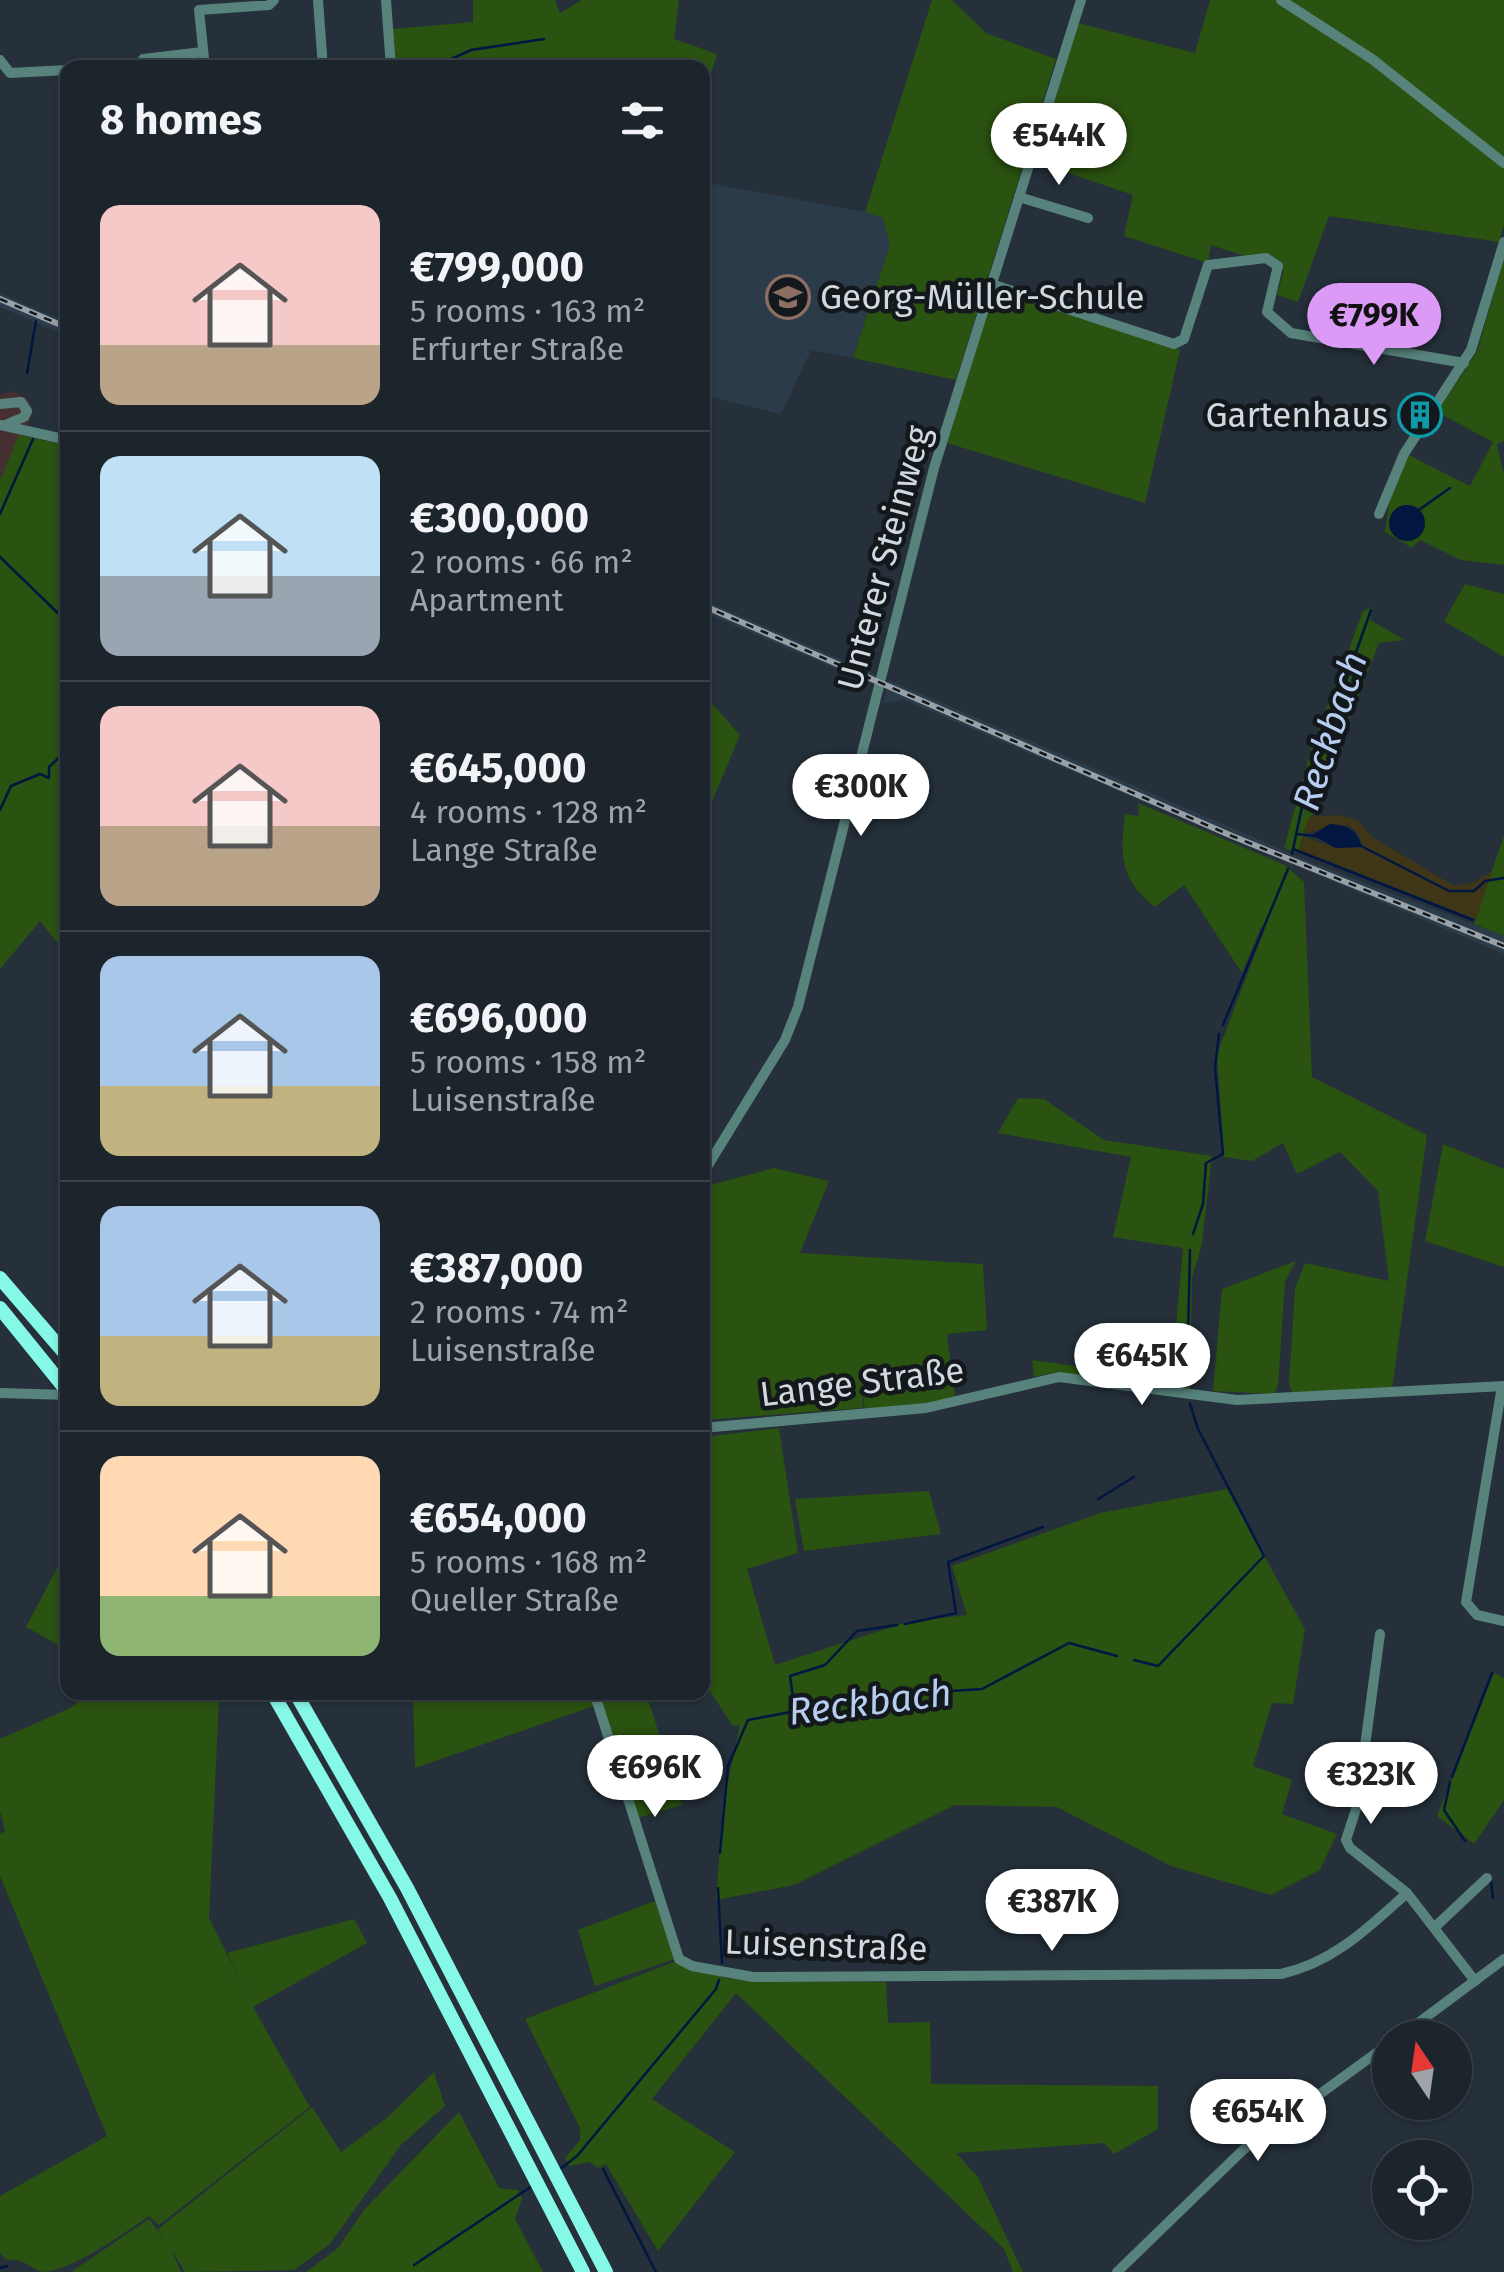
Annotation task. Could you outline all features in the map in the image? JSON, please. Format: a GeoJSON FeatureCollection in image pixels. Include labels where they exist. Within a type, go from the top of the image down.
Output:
{"type":"FeatureCollection","features":[{"type":"Feature","properties":{"kind":"highway"},"geometry":{"type":"LineString","coordinates":[[0,1278],[60,1348]]}},
{"type":"Feature","properties":{"kind":"highway"},"geometry":{"type":"LineString","coordinates":[[0,1308],[60,1384]]}},
{"type":"Feature","properties":{"kind":"highway"},"geometry":{"type":"LineString","coordinates":[[277,1700],[390,1898],[583,2272]]}},
{"type":"Feature","properties":{"kind":"highway"},"geometry":{"type":"LineString","coordinates":[[300,1700],[407,1888],[606,2272]]}},
{"type":"Feature","properties":{"kind":"street"},"geometry":{"type":"LineString","coordinates":[[204,60],[199,10],[269,5],[274,0]]}},
{"type":"Feature","properties":{"kind":"street"},"geometry":{"type":"LineString","coordinates":[[318,0],[322,60]]}},
{"type":"Feature","properties":{"kind":"street"},"geometry":{"type":"LineString","coordinates":[[386,0],[390,60]]}},
{"type":"Feature","properties":{"kind":"street","name":"Unterer Steinweg"},"geometry":{"type":"LineString","coordinates":[[710,1162],[785,1040],[798,1007],[934,468],[1081,0]]}},
{"type":"Feature","properties":{"kind":"street"},"geometry":{"type":"LineString","coordinates":[[1281,0],[1372,59],[1504,162]]}},
{"type":"Feature","properties":{"kind":"street"},"geometry":{"type":"LineString","coordinates":[[144,59],[203,52]]}},
{"type":"Feature","properties":{"kind":"street"},"geometry":{"type":"LineString","coordinates":[[0,60],[5,69],[18,74],[60,71]]}},
{"type":"Feature","properties":{"kind":"street"},"geometry":{"type":"LineString","coordinates":[[1018,197],[1088,218]]}},
{"type":"Feature","properties":{"kind":"street"},"geometry":{"type":"LineString","coordinates":[[1380,514],[1404,454],[1472,350],[1504,242]]}},
{"type":"Feature","properties":{"kind":"street"},"geometry":{"type":"LineString","coordinates":[[991,284],[1174,344],[1184,339],[1208,265],[1266,258],[1278,266],[1267,312],[1291,333],[1464,363]]}},
{"type":"Feature","properties":{"kind":"street"},"geometry":{"type":"LineString","coordinates":[[0,404],[21,402],[26,411],[24,417],[2,425]]}},
{"type":"Feature","properties":{"kind":"street"},"geometry":{"type":"LineString","coordinates":[[2,425],[60,438]]}},
{"type":"Feature","properties":{"kind":"street","name":"Lange Straße"},"geometry":{"type":"LineString","coordinates":[[710,1427],[926,1408],[1059,1377],[1237,1400],[1503,1386]]}},
{"type":"Feature","properties":{"kind":"street"},"geometry":{"type":"LineString","coordinates":[[1503,1386],[1468,1609],[1504,1621]]}},
{"type":"Feature","properties":{"kind":"street"},"geometry":{"type":"LineString","coordinates":[[0,1393],[60,1394]]}},
{"type":"Feature","properties":{"kind":"street"},"geometry":{"type":"LineString","coordinates":[[1380,1634],[1357,1806],[1346,1840],[1350,1848],[1407,1894],[1436,1926],[1475,1981]]}},
{"type":"Feature","properties":{"kind":"street","name":"Luisenstraße"},"geometry":{"type":"LineString","coordinates":[[597,1700],[679,1959],[692,1966],[752,1978],[1282,1974],[1319,1962],[1353,1942],[1407,1894]]}},
{"type":"Feature","properties":{"kind":"street"},"geometry":{"type":"LineString","coordinates":[[1436,1926],[1487,1878]]}},
{"type":"Feature","properties":{"kind":"street"},"geometry":{"type":"LineString","coordinates":[[1422,2020],[1504,1959]]}},
{"type":"Feature","properties":{"kind":"street"},"geometry":{"type":"LineString","coordinates":[[1117,2272],[1243,2150],[1372,2056]]}},
{"type":"Feature","properties":{"kind":"shaded area","name":"Georg-Müller-Schule"},"geometry":{"type":"Polygon","coordinates":[[[710,183],[865,212],[883,218],[888,230],[890,245],[853,358],[811,350],[781,414],[710,397],[710,183]]]}},
{"type":"Feature","properties":{"kind":"shaded area"},"geometry":{"type":"Polygon","coordinates":[[[0,293],[60,320],[60,333],[0,307],[0,293]]]}},
{"type":"Feature","properties":{"kind":"shaded area"},"geometry":{"type":"Polygon","coordinates":[[[14,391],[29,400],[33,414],[0,480],[0,395],[14,391]]]}},
{"type":"Feature","properties":{"kind":"shaded area"},"geometry":{"type":"Polygon","coordinates":[[[710,603],[875,674],[872,684],[710,615],[710,603]]]}},
{"type":"Feature","properties":{"kind":"shaded area"},"geometry":{"type":"Polygon","coordinates":[[[889,680],[1313,863],[1504,936],[1504,954],[904,700],[883,703],[889,680]]]}},
{"type":"Feature","properties":{"kind":"green space"},"geometry":{"type":"Polygon","coordinates":[[[473,0],[555,0],[560,13],[582,0],[679,0],[674,39],[717,54],[710,78],[710,60],[394,60],[392,29],[473,22],[473,0]]]}},
{"type":"Feature","properties":{"kind":"green space"},"geometry":{"type":"Polygon","coordinates":[[[932,0],[952,0],[986,33],[1056,59],[956,380],[853,358],[890,245],[883,218],[865,212],[932,0]]]}},
{"type":"Feature","properties":{"kind":"green space"},"geometry":{"type":"Polygon","coordinates":[[[1210,0],[1504,0],[1504,225],[1499,242],[1329,216],[1298,302],[1277,295],[1284,269],[1211,245],[1208,263],[1124,236],[1133,195],[1036,162],[1078,23],[1195,53],[1210,0]]]}},
{"type":"Feature","properties":{"kind":"green space"},"geometry":{"type":"Polygon","coordinates":[[[1504,257],[1504,441],[1497,444],[1504,474],[1504,565],[1461,560],[1420,540],[1412,548],[1385,532],[1391,491],[1409,455],[1470,486],[1493,442],[1437,412],[1477,352],[1504,257]]]}},
{"type":"Feature","properties":{"kind":"green space"},"geometry":{"type":"Polygon","coordinates":[[[993,291],[1180,350],[1145,503],[947,443],[993,291]]]}},
{"type":"Feature","properties":{"kind":"green space"},"geometry":{"type":"Polygon","coordinates":[[[19,435],[60,444],[60,946],[40,921],[0,969],[0,480],[19,435]]]}},
{"type":"Feature","properties":{"kind":"green space"},"geometry":{"type":"Polygon","coordinates":[[[1465,584],[1504,594],[1504,657],[1444,621],[1465,584]]]}},
{"type":"Feature","properties":{"kind":"green space"},"geometry":{"type":"Polygon","coordinates":[[[1373,607],[1370,620],[1405,640],[1379,643],[1298,853],[1284,848],[1311,749],[1363,611],[1373,607]]]}},
{"type":"Feature","properties":{"kind":"green space"},"geometry":{"type":"Polygon","coordinates":[[[710,701],[740,735],[710,806],[710,701]]]}},
{"type":"Feature","properties":{"kind":"green space"},"geometry":{"type":"Polygon","coordinates":[[[1138,803],[1285,865],[1304,882],[1312,1077],[1427,1135],[1392,1389],[1293,1394],[1289,1383],[1295,1288],[1305,1263],[1389,1281],[1378,1191],[1340,1152],[1297,1174],[1283,1143],[1252,1161],[1224,1157],[1217,1054],[1265,928],[1261,927],[1242,973],[1184,885],[1155,907],[1143,897],[1129,877],[1123,854],[1125,814],[1139,816],[1138,803]]]}},
{"type":"Feature","properties":{"kind":"green space"},"geometry":{"type":"Polygon","coordinates":[[[1504,835],[1504,936],[1474,924],[1504,835]]]}},
{"type":"Feature","properties":{"kind":"green space"},"geometry":{"type":"Polygon","coordinates":[[[1018,1098],[1044,1099],[1104,1140],[1212,1156],[1202,1244],[1192,1278],[1190,1389],[1059,1372],[1034,1377],[1032,1360],[1171,1379],[1183,1248],[1113,1237],[1131,1157],[998,1133],[1018,1098]]]}},
{"type":"Feature","properties":{"kind":"green space"},"geometry":{"type":"Polygon","coordinates":[[[1443,1144],[1504,1169],[1504,1267],[1425,1241],[1443,1144]]]}},
{"type":"Feature","properties":{"kind":"green space"},"geometry":{"type":"Polygon","coordinates":[[[774,1168],[829,1181],[800,1253],[983,1264],[987,1330],[947,1334],[955,1396],[927,1404],[865,1411],[861,1381],[863,1408],[710,1419],[710,1185],[774,1168]]]}},
{"type":"Feature","properties":{"kind":"green space"},"geometry":{"type":"Polygon","coordinates":[[[1296,1261],[1285,1282],[1278,1385],[1274,1394],[1213,1391],[1222,1289],[1296,1261]]]}},
{"type":"Feature","properties":{"kind":"green space"},"geometry":{"type":"Polygon","coordinates":[[[779,1428],[798,1553],[747,1569],[775,1665],[907,1622],[967,1615],[952,1566],[1100,1513],[1227,1489],[1305,1629],[1293,1704],[1272,1703],[1253,1766],[1292,1780],[1282,1814],[1337,1834],[1320,1870],[1271,1895],[1171,1866],[1057,1807],[955,1805],[794,1885],[716,1900],[723,1805],[740,1725],[733,1726],[710,1692],[710,1436],[779,1428]]]}},
{"type":"Feature","properties":{"kind":"green space"},"geometry":{"type":"Polygon","coordinates":[[[929,1491],[941,1534],[804,1551],[795,1499],[929,1491]]]}},
{"type":"Feature","properties":{"kind":"green space"},"geometry":{"type":"Polygon","coordinates":[[[60,1562],[60,1646],[26,1627],[60,1562]]]}},
{"type":"Feature","properties":{"kind":"green space"},"geometry":{"type":"Polygon","coordinates":[[[1494,1673],[1504,1678],[1504,1800],[1474,1844],[1437,1816],[1494,1673]]]}},
{"type":"Feature","properties":{"kind":"green space"},"geometry":{"type":"Polygon","coordinates":[[[82,1700],[219,1700],[209,1918],[252,2005],[227,1953],[354,1919],[367,1943],[253,2007],[310,2107],[159,2225],[149,2216],[68,2266],[43,2272],[22,2262],[6,2260],[0,2253],[0,2196],[107,2136],[0,1876],[0,1834],[5,1831],[0,1811],[0,1739],[82,1700]]]}},
{"type":"Feature","properties":{"kind":"green space"},"geometry":{"type":"Polygon","coordinates":[[[413,1700],[592,1700],[594,1706],[415,1768],[413,1700]]]}},
{"type":"Feature","properties":{"kind":"green space"},"geometry":{"type":"Polygon","coordinates":[[[599,1700],[648,1700],[682,1805],[638,1818],[599,1700]]]}},
{"type":"Feature","properties":{"kind":"green space"},"geometry":{"type":"Polygon","coordinates":[[[655,1901],[675,1959],[595,1986],[578,1930],[655,1901]]]}},
{"type":"Feature","properties":{"kind":"green space"},"geometry":{"type":"Polygon","coordinates":[[[679,1960],[725,1978],[750,1981],[886,1982],[888,2023],[930,2022],[931,2084],[1158,2086],[1158,2129],[1114,2154],[1104,2143],[956,2153],[978,2177],[1023,2272],[1013,2272],[1004,2249],[736,1993],[652,2099],[735,2152],[658,2251],[606,2164],[598,2168],[589,2162],[569,2166],[565,2158],[580,2140],[580,2128],[525,2019],[679,1960]]]}},
{"type":"Feature","properties":{"kind":"green space"},"geometry":{"type":"Polygon","coordinates":[[[434,2072],[445,2106],[401,2145],[330,2244],[294,2270],[185,2272],[171,2249],[181,2272],[71,2272],[149,2219],[163,2238],[158,2229],[312,2107],[341,2152],[388,2117],[434,2072]]]}},
{"type":"Feature","properties":{"kind":"green space"},"geometry":{"type":"Polygon","coordinates":[[[459,2112],[499,2188],[518,2190],[522,2198],[515,2219],[543,2272],[306,2272],[338,2248],[364,2210],[459,2112]]]}},
{"type":"Feature","properties":{"kind":"sand"},"geometry":{"type":"Polygon","coordinates":[[[1337,815],[1358,820],[1372,837],[1453,885],[1473,883],[1492,871],[1476,919],[1299,850],[1302,836],[1336,848],[1363,847],[1358,832],[1346,825],[1303,833],[1309,817],[1337,815]]]}},
{"type":"Feature","properties":{"kind":"water"},"geometry":{"type":"Polygon","coordinates":[[[1407,505],[1420,510],[1425,523],[1420,536],[1407,541],[1394,536],[1389,523],[1394,510],[1407,505]]]}},
{"type":"Feature","properties":{"kind":"water"},"geometry":{"type":"Polygon","coordinates":[[[1330,824],[1350,829],[1362,847],[1336,848],[1312,835],[1330,824]]]}},
{"type":"Feature","properties":{"kind":"waterway"},"geometry":{"type":"LineString","coordinates":[[449,60],[471,50],[544,39]]}},
{"type":"Feature","properties":{"kind":"waterway"},"geometry":{"type":"LineString","coordinates":[[27,373],[36,321]]}},
{"type":"Feature","properties":{"kind":"waterway"},"geometry":{"type":"LineString","coordinates":[[0,514],[33,439]]}},
{"type":"Feature","properties":{"kind":"waterway","name":"Reckbach"},"geometry":{"type":"LineString","coordinates":[[1416,512],[1450,488]]}},
{"type":"Feature","properties":{"kind":"waterway"},"geometry":{"type":"LineString","coordinates":[[0,557],[60,615]]}},
{"type":"Feature","properties":{"kind":"waterway","name":"Reckbach"},"geometry":{"type":"LineString","coordinates":[[1292,854],[1303,802],[1371,610]]}},
{"type":"Feature","properties":{"kind":"waterway"},"geometry":{"type":"LineString","coordinates":[[0,810],[11,786],[40,774],[49,778],[49,767],[60,757]]}},
{"type":"Feature","properties":{"kind":"waterway"},"geometry":{"type":"LineString","coordinates":[[1297,834],[1314,836]]}},
{"type":"Feature","properties":{"kind":"waterway"},"geometry":{"type":"LineString","coordinates":[[1361,846],[1449,891],[1474,891],[1485,881],[1504,878]]}},
{"type":"Feature","properties":{"kind":"waterway"},"geometry":{"type":"LineString","coordinates":[[1293,849],[1473,920]]}},
{"type":"Feature","properties":{"kind":"waterway","name":"Reckbach"},"geometry":{"type":"LineString","coordinates":[[1223,1025],[1288,869]]}},
{"type":"Feature","properties":{"kind":"waterway","name":"Reckbach"},"geometry":{"type":"LineString","coordinates":[[1193,1234],[1203,1204],[1206,1163],[1223,1154],[1215,1068],[1219,1034]]}},
{"type":"Feature","properties":{"kind":"waterway","name":"Reckbach"},"geometry":{"type":"LineString","coordinates":[[1187,1384],[1190,1250]]}},
{"type":"Feature","properties":{"kind":"waterway","name":"Reckbach"},"geometry":{"type":"LineString","coordinates":[[1134,1660],[1158,1666],[1264,1556],[1198,1429],[1190,1404]]}},
{"type":"Feature","properties":{"kind":"waterway"},"geometry":{"type":"LineString","coordinates":[[1098,1499],[1134,1477]]}},
{"type":"Feature","properties":{"kind":"waterway"},"geometry":{"type":"LineString","coordinates":[[905,1624],[956,1613],[948,1562],[1043,1527]]}},
{"type":"Feature","properties":{"kind":"waterway"},"geometry":{"type":"LineString","coordinates":[[795,1712],[790,1676],[825,1665],[857,1631],[897,1625]]}},
{"type":"Feature","properties":{"kind":"waterway","name":"Reckbach"},"geometry":{"type":"LineString","coordinates":[[720,1853],[728,1766],[748,1720],[817,1707],[840,1698],[982,1689],[1069,1643],[1117,1656]]}},
{"type":"Feature","properties":{"kind":"waterway"},"geometry":{"type":"LineString","coordinates":[[1452,1777],[1492,1673]]}},
{"type":"Feature","properties":{"kind":"waterway"},"geometry":{"type":"LineString","coordinates":[[1450,1782],[1444,1810],[1465,1841]]}},
{"type":"Feature","properties":{"kind":"waterway"},"geometry":{"type":"LineString","coordinates":[[1491,1882],[1493,1898]]}},
{"type":"Feature","properties":{"kind":"waterway","name":"Reckbach"},"geometry":{"type":"LineString","coordinates":[[718,1888],[722,1963]]}},
{"type":"Feature","properties":{"kind":"waterway","name":"Reckbach"},"geometry":{"type":"LineString","coordinates":[[560,2169],[577,2156],[716,1989],[719,1980]]}},
{"type":"Feature","properties":{"kind":"waterway"},"geometry":{"type":"LineString","coordinates":[[603,2169],[656,2272]]}},
{"type":"Feature","properties":{"kind":"waterway","name":"Reckbach"},"geometry":{"type":"LineString","coordinates":[[414,2265],[532,2186]]}},
{"type":"Feature","properties":{"kind":"waterway"},"geometry":{"type":"LineString","coordinates":[[0,2268],[7,2266]]}},
{"type":"Feature","properties":{"kind":"railway"},"geometry":{"type":"LineString","coordinates":[[0,299],[60,325]]}},
{"type":"Feature","properties":{"kind":"railway"},"geometry":{"type":"LineString","coordinates":[[710,608],[1232,836],[1504,946]]}},
{"type":"Feature","properties":{"kind":"place","name":"Georg-Müller-Schule"},"geometry":{"type":"Point","coordinates":[788,297]}},
{"type":"Feature","properties":{"kind":"place","name":"Gartenhaus"},"geometry":{"type":"Point","coordinates":[1420,415]}}]}
